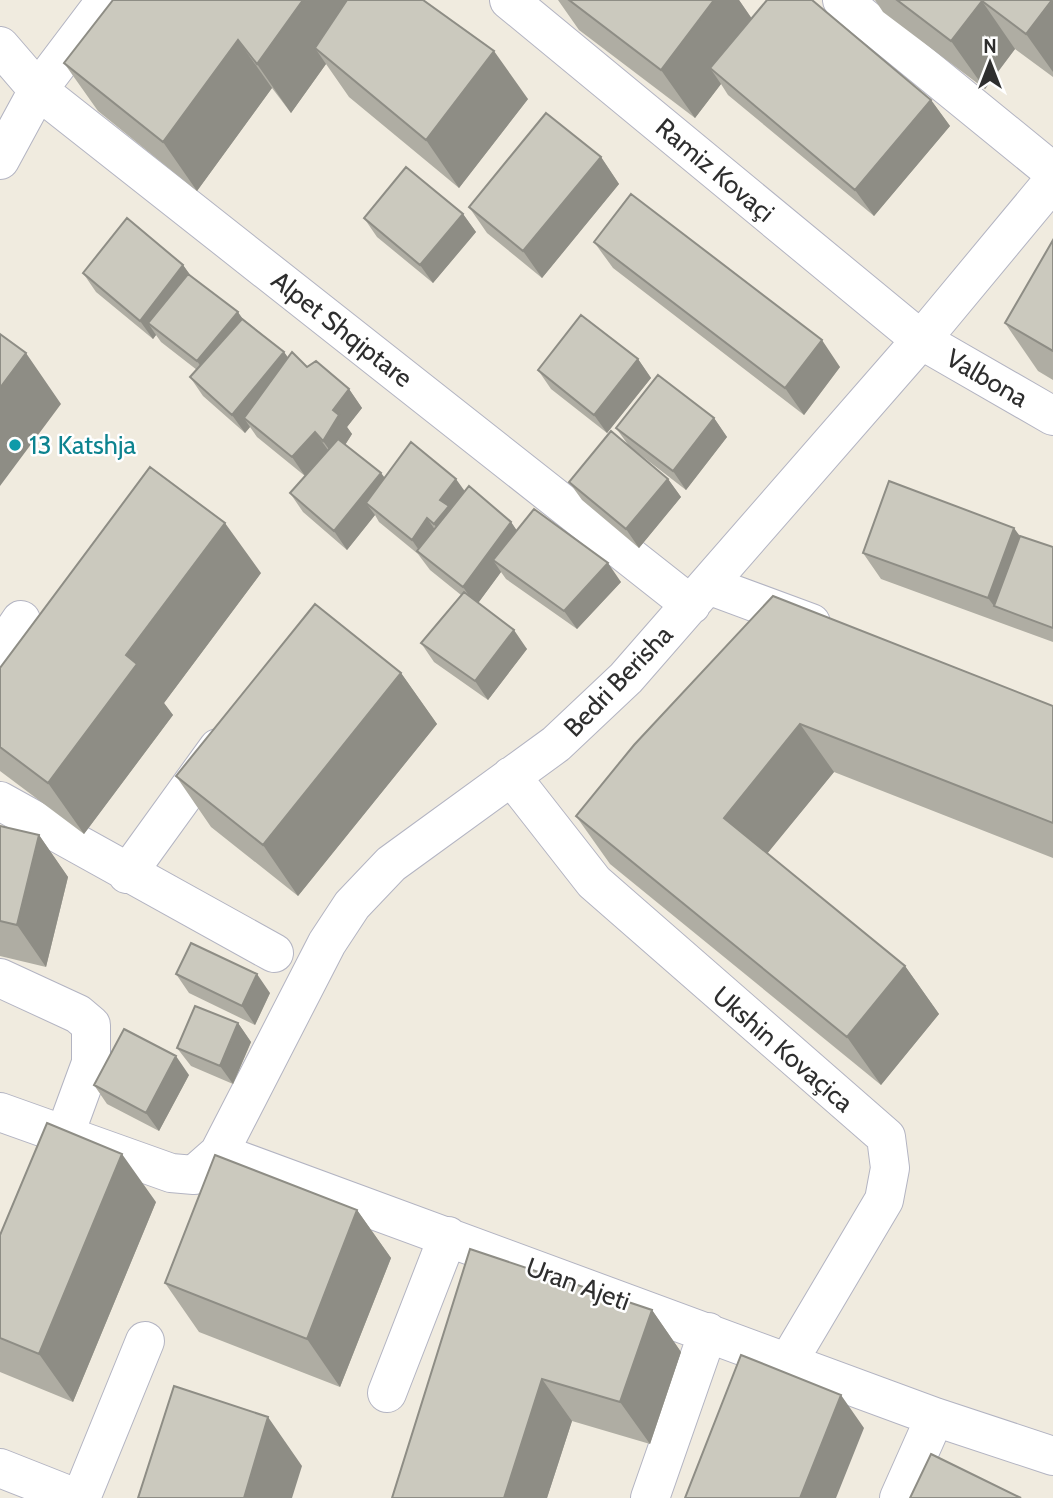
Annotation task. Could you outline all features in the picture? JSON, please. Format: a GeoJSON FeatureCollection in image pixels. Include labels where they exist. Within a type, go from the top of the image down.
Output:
{"type":"FeatureCollection","features":[{"type":"Feature","properties":{"kind":"street"},"geometry":{"type":"LineString","coordinates":[[0,160],[38,90],[106,0]]}},
{"type":"Feature","properties":{"kind":"street","name":"Ramiz Kovaçi"},"geometry":{"type":"LineString","coordinates":[[509,0],[920,340]]}},
{"type":"Feature","properties":{"kind":"street"},"geometry":{"type":"LineString","coordinates":[[842,0],[1053,172]]}},
{"type":"Feature","properties":{"kind":"street","name":"Alpet Shqiptare"},"geometry":{"type":"LineString","coordinates":[[0,46],[38,90],[700,595],[848,637]]}},
{"type":"Feature","properties":{"kind":"street","name":"Bedri Berisha"},"geometry":{"type":"LineString","coordinates":[[207,1164],[327,943],[352,905],[391,864],[556,744],[626,678],[920,340],[1053,181]]}},
{"type":"Feature","properties":{"kind":"street","name":"Valbona"},"geometry":{"type":"LineString","coordinates":[[920,340],[1053,416]]}},
{"type":"Feature","properties":{"kind":"street"},"geometry":{"type":"LineString","coordinates":[[0,651],[21,620]]}},
{"type":"Feature","properties":{"kind":"street"},"geometry":{"type":"LineString","coordinates":[[127,874],[238,720]]}},
{"type":"Feature","properties":{"kind":"street","name":"Ukshin Kovaçica"},"geometry":{"type":"LineString","coordinates":[[511,776],[594,882],[886,1138],[890,1168],[884,1200],[788,1362]]}},
{"type":"Feature","properties":{"kind":"street"},"geometry":{"type":"LineString","coordinates":[[0,801],[127,874],[274,953]]}},
{"type":"Feature","properties":{"kind":"street"},"geometry":{"type":"LineString","coordinates":[[0,978],[78,1014],[91,1025],[90,1063],[41,1200]]}},
{"type":"Feature","properties":{"kind":"street","name":"Uran Ajeti"},"geometry":{"type":"LineString","coordinates":[[0,1112],[171,1173],[207,1164],[448,1236],[935,1417],[1053,1456]]}},
{"type":"Feature","properties":{"kind":"street"},"geometry":{"type":"LineString","coordinates":[[387,1393],[448,1236]]}},
{"type":"Feature","properties":{"kind":"street"},"geometry":{"type":"LineString","coordinates":[[650,1498],[708,1332]]}},
{"type":"Feature","properties":{"kind":"street"},"geometry":{"type":"LineString","coordinates":[[0,1468],[79,1498],[145,1341]]}},
{"type":"Feature","properties":{"kind":"street"},"geometry":{"type":"LineString","coordinates":[[899,1498],[935,1417]]}},
{"type":"Feature","properties":{"kind":"building"},"geometry":{"type":"Polygon","coordinates":[[[113,0],[303,0],[257,64],[238,40],[163,142],[64,63],[113,0]]]}},
{"type":"Feature","properties":{"kind":"building"},"geometry":{"type":"Polygon","coordinates":[[[347,0],[423,0],[494,51],[426,140],[315,48],[347,0]]]}},
{"type":"Feature","properties":{"kind":"building"},"geometry":{"type":"Polygon","coordinates":[[[569,0],[714,0],[661,70],[569,0]]]}},
{"type":"Feature","properties":{"kind":"building"},"geometry":{"type":"Polygon","coordinates":[[[767,0],[812,0],[931,100],[855,190],[710,68],[767,0]]]}},
{"type":"Feature","properties":{"kind":"building"},"geometry":{"type":"Polygon","coordinates":[[[897,0],[1052,0],[1026,34],[982,1],[951,41],[897,0]]]}},
{"type":"Feature","properties":{"kind":"building"},"geometry":{"type":"Polygon","coordinates":[[[546,113],[601,157],[523,251],[469,207],[546,113]]]}},
{"type":"Feature","properties":{"kind":"building"},"geometry":{"type":"Polygon","coordinates":[[[406,167],[463,214],[420,265],[364,218],[406,167]]]}},
{"type":"Feature","properties":{"kind":"building"},"geometry":{"type":"Polygon","coordinates":[[[631,194],[822,340],[785,388],[594,242],[631,194]]]}},
{"type":"Feature","properties":{"kind":"building"},"geometry":{"type":"Polygon","coordinates":[[[127,218],[183,265],[140,321],[83,273],[127,218]]]}},
{"type":"Feature","properties":{"kind":"building"},"geometry":{"type":"Polygon","coordinates":[[[1053,240],[1053,351],[1005,323],[1053,240]]]}},
{"type":"Feature","properties":{"kind":"building"},"geometry":{"type":"Polygon","coordinates":[[[188,274],[238,312],[197,361],[148,323],[188,274]]]}},
{"type":"Feature","properties":{"kind":"building"},"geometry":{"type":"Polygon","coordinates":[[[581,315],[638,359],[594,415],[538,370],[581,315]]]}},
{"type":"Feature","properties":{"kind":"building"},"geometry":{"type":"Polygon","coordinates":[[[242,319],[284,352],[232,415],[190,377],[242,319]]]}},
{"type":"Feature","properties":{"kind":"building"},"geometry":{"type":"Polygon","coordinates":[[[0,334],[26,353],[0,388],[0,334]]]}},
{"type":"Feature","properties":{"kind":"building"},"geometry":{"type":"Polygon","coordinates":[[[292,352],[307,367],[316,361],[349,389],[333,410],[339,415],[323,441],[315,432],[292,457],[244,418],[292,352]]]}},
{"type":"Feature","properties":{"kind":"building"},"geometry":{"type":"Polygon","coordinates":[[[658,375],[714,418],[673,471],[616,428],[658,375]]]}},
{"type":"Feature","properties":{"kind":"building"},"geometry":{"type":"Polygon","coordinates":[[[611,431],[668,479],[626,529],[569,482],[611,431]]]}},
{"type":"Feature","properties":{"kind":"building"},"geometry":{"type":"Polygon","coordinates":[[[338,439],[381,473],[334,531],[290,493],[338,439]]]}},
{"type":"Feature","properties":{"kind":"building"},"geometry":{"type":"Polygon","coordinates":[[[411,442],[456,479],[440,500],[449,506],[434,524],[427,518],[412,540],[366,503],[411,442]]]}},
{"type":"Feature","properties":{"kind":"building"},"geometry":{"type":"Polygon","coordinates":[[[150,467],[225,523],[126,655],[137,664],[48,783],[0,747],[0,668],[150,467]]]}},
{"type":"Feature","properties":{"kind":"building"},"geometry":{"type":"Polygon","coordinates":[[[889,481],[1014,528],[988,598],[863,553],[889,481]]]}},
{"type":"Feature","properties":{"kind":"building"},"geometry":{"type":"Polygon","coordinates":[[[469,486],[511,522],[463,587],[417,551],[469,486]]]}},
{"type":"Feature","properties":{"kind":"building"},"geometry":{"type":"Polygon","coordinates":[[[534,509],[608,563],[564,611],[493,560],[534,509]]]}},
{"type":"Feature","properties":{"kind":"building"},"geometry":{"type":"Polygon","coordinates":[[[1020,536],[1053,547],[1053,628],[994,606],[1020,536]]]}},
{"type":"Feature","properties":{"kind":"building"},"geometry":{"type":"Polygon","coordinates":[[[464,592],[514,630],[475,681],[421,643],[464,592]]]}},
{"type":"Feature","properties":{"kind":"building"},"geometry":{"type":"Polygon","coordinates":[[[773,596],[1053,706],[1053,823],[800,724],[724,818],[905,966],[847,1037],[576,816],[634,745],[773,596]]]}},
{"type":"Feature","properties":{"kind":"building"},"geometry":{"type":"Polygon","coordinates":[[[315,604],[401,673],[263,845],[176,776],[315,604]]]}},
{"type":"Feature","properties":{"kind":"building"},"geometry":{"type":"Polygon","coordinates":[[[0,826],[39,835],[17,925],[0,921],[0,826]]]}},
{"type":"Feature","properties":{"kind":"building"},"geometry":{"type":"Polygon","coordinates":[[[191,943],[257,974],[242,1006],[176,974],[191,943]]]}},
{"type":"Feature","properties":{"kind":"building"},"geometry":{"type":"Polygon","coordinates":[[[195,1006],[238,1023],[220,1066],[177,1048],[195,1006]]]}},
{"type":"Feature","properties":{"kind":"building"},"geometry":{"type":"Polygon","coordinates":[[[124,1029],[176,1056],[146,1113],[94,1085],[124,1029]]]}},
{"type":"Feature","properties":{"kind":"building"},"geometry":{"type":"Polygon","coordinates":[[[47,1123],[122,1154],[39,1354],[0,1338],[0,1235],[47,1123]]]}},
{"type":"Feature","properties":{"kind":"building"},"geometry":{"type":"Polygon","coordinates":[[[215,1155],[357,1210],[307,1339],[165,1283],[215,1155]]]}},
{"type":"Feature","properties":{"kind":"building"},"geometry":{"type":"Polygon","coordinates":[[[470,1249],[652,1310],[620,1402],[542,1379],[504,1498],[392,1498],[470,1249]]]}},
{"type":"Feature","properties":{"kind":"building"},"geometry":{"type":"Polygon","coordinates":[[[741,1355],[841,1395],[800,1498],[685,1498],[741,1355]]]}},
{"type":"Feature","properties":{"kind":"building"},"geometry":{"type":"Polygon","coordinates":[[[174,1386],[268,1417],[244,1498],[138,1498],[174,1386]]]}},
{"type":"Feature","properties":{"kind":"building"},"geometry":{"type":"Polygon","coordinates":[[[931,1454],[1021,1498],[910,1498],[931,1454]]]}},
{"type":"Feature","properties":{"kind":"place","name":"13 Katshja"},"geometry":{"type":"Point","coordinates":[15,445]}}]}
